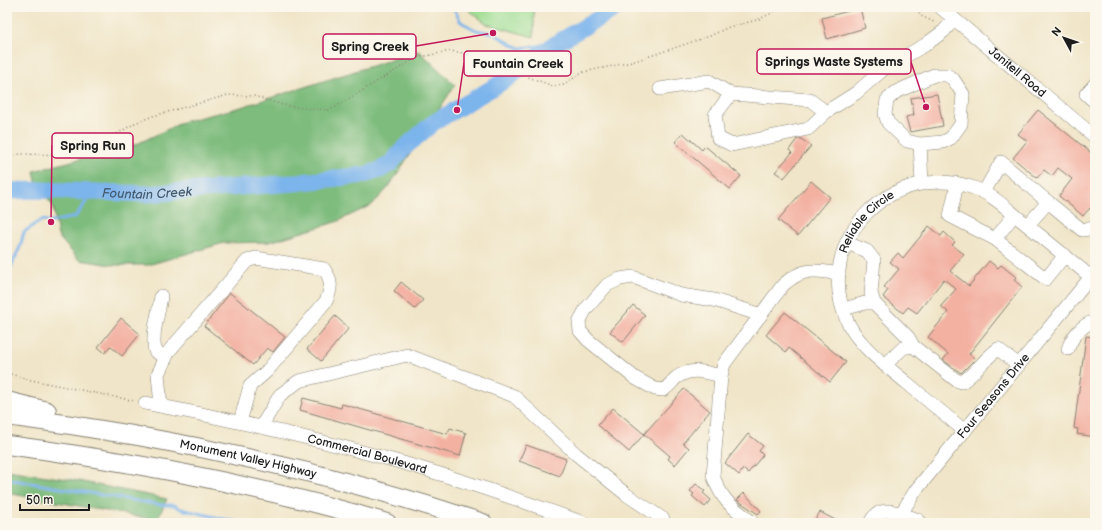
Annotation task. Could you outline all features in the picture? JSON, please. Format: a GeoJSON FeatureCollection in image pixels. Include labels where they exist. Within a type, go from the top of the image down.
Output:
{"type":"FeatureCollection","features":[{"type":"Feature","properties":{"kind":"highway"},"geometry":{"type":"LineString","coordinates":[[7,401],[129,433]]}},
{"type":"Feature","properties":{"kind":"highway","name":"Monument Valley Highway"},"geometry":{"type":"LineString","coordinates":[[7,416],[129,433],[320,474],[483,523]]}},
{"type":"Feature","properties":{"kind":"highway"},"geometry":{"type":"LineString","coordinates":[[7,445],[104,458],[184,473],[316,503],[387,523]]}},
{"type":"Feature","properties":{"kind":"street","name":"Janitell Road"},"geometry":{"type":"LineString","coordinates":[[941,8],[951,23],[1095,137]]}},
{"type":"Feature","properties":{"kind":"street"},"geometry":{"type":"LineString","coordinates":[[731,94],[715,115],[718,138],[732,144],[808,129],[826,112],[856,93],[886,67],[926,45],[951,23]]}},
{"type":"Feature","properties":{"kind":"street"},"geometry":{"type":"LineString","coordinates":[[947,75],[953,79],[963,94],[961,124],[950,138],[943,142],[920,144],[907,141],[888,123],[885,114],[887,100],[896,92],[934,76],[947,75]]}},
{"type":"Feature","properties":{"kind":"street"},"geometry":{"type":"LineString","coordinates":[[660,89],[709,81],[731,94],[810,100],[826,112]]}},
{"type":"Feature","properties":{"kind":"street"},"geometry":{"type":"LineString","coordinates":[[1095,84],[1086,94],[1095,102]]}},
{"type":"Feature","properties":{"kind":"street"},"geometry":{"type":"LineString","coordinates":[[920,144],[922,183]]}},
{"type":"Feature","properties":{"kind":"street"},"geometry":{"type":"LineString","coordinates":[[984,192],[1001,162],[1082,230],[1095,228]]}},
{"type":"Feature","properties":{"kind":"street","name":"Reliable Circle"},"geometry":{"type":"LineString","coordinates":[[965,431],[885,365],[857,337],[848,322],[838,283],[840,259],[860,220],[877,203],[899,190],[922,183],[942,181],[957,184],[984,192],[1065,255],[1093,274]]}},
{"type":"Feature","properties":{"kind":"street"},"geometry":{"type":"LineString","coordinates":[[957,184],[950,216],[995,239],[1046,279],[1065,255]]}},
{"type":"Feature","properties":{"kind":"street"},"geometry":{"type":"LineString","coordinates":[[1028,225],[1048,202]]}},
{"type":"Feature","properties":{"kind":"street"},"geometry":{"type":"LineString","coordinates":[[995,239],[1014,215]]}},
{"type":"Feature","properties":{"kind":"street"},"geometry":{"type":"LineString","coordinates":[[847,243],[867,252],[874,260],[871,292],[874,303],[908,336],[913,346],[956,380],[962,382],[969,378],[987,357],[998,350],[1019,365]]}},
{"type":"Feature","properties":{"kind":"street"},"geometry":{"type":"LineString","coordinates":[[161,406],[158,374],[169,351],[247,261],[256,258],[324,269],[331,278],[330,292],[326,301],[267,371],[250,386],[240,422]]}},
{"type":"Feature","properties":{"kind":"street"},"geometry":{"type":"LineString","coordinates":[[753,523],[727,503],[719,491],[713,476],[721,376],[724,364],[783,285],[792,277],[806,271],[821,270],[839,274]]}},
{"type":"Feature","properties":{"kind":"street","name":"Four Seasons Drive"},"geometry":{"type":"LineString","coordinates":[[898,518],[916,490],[1093,274]]}},
{"type":"Feature","properties":{"kind":"street"},"geometry":{"type":"LineString","coordinates":[[721,376],[698,370],[688,372],[677,378],[663,390],[655,389],[635,378],[588,340],[580,331],[579,322],[586,309],[607,285],[620,279],[633,277],[681,295],[714,300],[761,315]]}},
{"type":"Feature","properties":{"kind":"street"},"geometry":{"type":"LineString","coordinates":[[161,296],[154,334],[154,345],[155,351],[166,358]]}},
{"type":"Feature","properties":{"kind":"street"},"geometry":{"type":"LineString","coordinates":[[844,309],[865,303],[874,303]]}},
{"type":"Feature","properties":{"kind":"street"},"geometry":{"type":"LineString","coordinates":[[1068,349],[1071,340],[1086,324],[1095,321]]}},
{"type":"Feature","properties":{"kind":"street"},"geometry":{"type":"LineString","coordinates":[[885,365],[903,348],[913,346]]}},
{"type":"Feature","properties":{"kind":"street"},"geometry":{"type":"LineString","coordinates":[[261,427],[280,395],[299,381],[407,355],[514,396],[576,454],[627,495],[662,519],[663,523]]}},
{"type":"Feature","properties":{"kind":"street","name":"Commercial Boulevard"},"geometry":{"type":"LineString","coordinates":[[145,403],[240,422],[397,462],[484,488],[584,523]]}},
{"type":"Feature","properties":{"kind":"street"},"geometry":{"type":"LineString","coordinates":[[870,523],[872,517],[880,511],[888,510],[898,518],[919,521]]}},
{"type":"Feature","properties":{"kind":"path"},"geometry":{"type":"LineString","coordinates":[[7,157],[20,154],[75,155],[86,153],[96,149],[147,118],[228,95],[254,96],[284,105],[330,110],[416,58],[450,51],[479,58],[553,86],[563,85],[582,72],[632,62],[710,36],[729,27],[756,20],[785,7]]}},
{"type":"Feature","properties":{"kind":"path"},"geometry":{"type":"LineString","coordinates":[[914,7],[922,16],[951,23]]}},
{"type":"Feature","properties":{"kind":"path"},"geometry":{"type":"LineString","coordinates":[[7,373],[31,380],[145,403]]}},
{"type":"Feature","properties":{"kind":"green space"},"geometry":{"type":"Polygon","coordinates":[[[465,7],[534,7],[534,37],[487,24],[465,7]]]}},
{"type":"Feature","properties":{"kind":"green space"},"geometry":{"type":"Polygon","coordinates":[[[419,51],[455,85],[388,188],[372,205],[336,222],[269,242],[224,243],[148,265],[112,265],[79,260],[58,236],[53,206],[37,185],[34,171],[137,144],[185,121],[238,108],[419,51]]]}},
{"type":"Feature","properties":{"kind":"green space"},"geometry":{"type":"Polygon","coordinates":[[[7,470],[73,480],[167,499],[157,520],[7,493],[7,470]]]}},
{"type":"Feature","properties":{"kind":"building"},"geometry":{"type":"Polygon","coordinates":[[[860,8],[865,28],[827,39],[822,18],[860,8]]]}},
{"type":"Feature","properties":{"kind":"building"},"geometry":{"type":"Polygon","coordinates":[[[937,94],[943,126],[910,132],[906,117],[914,115],[911,98],[937,94]]]}},
{"type":"Feature","properties":{"kind":"building"},"geometry":{"type":"Polygon","coordinates":[[[1038,110],[1095,156],[1095,212],[1090,208],[1083,216],[1059,196],[1072,179],[1058,168],[1052,176],[1044,170],[1037,178],[1013,158],[1027,141],[1018,134],[1038,110]]]}},
{"type":"Feature","properties":{"kind":"building"},"geometry":{"type":"Polygon","coordinates":[[[683,133],[702,150],[705,146],[741,176],[730,189],[675,142],[683,133]]]}},
{"type":"Feature","properties":{"kind":"building"},"geometry":{"type":"Polygon","coordinates":[[[797,139],[801,139],[811,146],[784,178],[775,172],[792,153],[789,150],[797,139]]]}},
{"type":"Feature","properties":{"kind":"building"},"geometry":{"type":"Polygon","coordinates":[[[811,181],[830,197],[798,236],[778,220],[811,181]]]}},
{"type":"Feature","properties":{"kind":"building"},"geometry":{"type":"Polygon","coordinates":[[[929,226],[941,236],[944,232],[955,242],[952,245],[964,254],[950,271],[969,286],[989,261],[998,268],[1001,265],[1016,277],[1014,280],[1022,287],[969,354],[975,359],[961,373],[943,360],[948,354],[928,337],[948,312],[941,306],[956,289],[944,279],[917,313],[908,307],[903,313],[883,297],[888,290],[884,287],[899,269],[890,262],[898,253],[903,258],[929,226]]]}},
{"type":"Feature","properties":{"kind":"building"},"geometry":{"type":"Polygon","coordinates":[[[401,282],[423,300],[415,309],[394,291],[401,282]]]}},
{"type":"Feature","properties":{"kind":"building"},"geometry":{"type":"Polygon","coordinates":[[[230,293],[285,337],[273,352],[267,348],[253,365],[204,326],[230,293]]]}},
{"type":"Feature","properties":{"kind":"building"},"geometry":{"type":"Polygon","coordinates":[[[633,305],[645,315],[623,342],[610,332],[633,305]]]}},
{"type":"Feature","properties":{"kind":"building"},"geometry":{"type":"Polygon","coordinates":[[[785,312],[846,362],[830,382],[789,348],[786,352],[766,335],[785,312]]]}},
{"type":"Feature","properties":{"kind":"building"},"geometry":{"type":"Polygon","coordinates":[[[335,316],[349,328],[321,361],[307,349],[335,316]]]}},
{"type":"Feature","properties":{"kind":"building"},"geometry":{"type":"Polygon","coordinates":[[[121,318],[140,334],[122,356],[110,346],[105,353],[98,347],[121,318]]]}},
{"type":"Feature","properties":{"kind":"building"},"geometry":{"type":"Polygon","coordinates":[[[1086,336],[1095,337],[1095,437],[1077,434],[1078,429],[1074,428],[1086,336]]]}},
{"type":"Feature","properties":{"kind":"building"},"geometry":{"type":"Polygon","coordinates":[[[684,389],[710,411],[683,443],[689,448],[675,465],[668,459],[670,456],[644,434],[684,389]]]}},
{"type":"Feature","properties":{"kind":"building"},"geometry":{"type":"Polygon","coordinates":[[[303,398],[341,408],[342,404],[447,434],[450,428],[466,433],[460,456],[300,410],[303,398]]]}},
{"type":"Feature","properties":{"kind":"building"},"geometry":{"type":"Polygon","coordinates":[[[613,408],[644,434],[629,452],[598,425],[613,408]]]}},
{"type":"Feature","properties":{"kind":"building"},"geometry":{"type":"Polygon","coordinates":[[[748,434],[763,446],[759,451],[763,455],[748,473],[743,469],[739,475],[725,463],[748,434]]]}},
{"type":"Feature","properties":{"kind":"building"},"geometry":{"type":"Polygon","coordinates":[[[526,445],[566,459],[560,476],[519,461],[526,445]]]}},
{"type":"Feature","properties":{"kind":"building"},"geometry":{"type":"Polygon","coordinates":[[[696,484],[705,491],[703,493],[711,500],[705,507],[692,496],[694,494],[690,491],[696,484]]]}},
{"type":"Feature","properties":{"kind":"building"},"geometry":{"type":"Polygon","coordinates":[[[744,493],[761,511],[758,514],[737,500],[744,493]]]}},
{"type":"Feature","properties":{"kind":"building"},"geometry":{"type":"Polygon","coordinates":[[[820,512],[841,523],[813,523],[820,512]]]}},
{"type":"Feature","properties":{"kind":"waterway"},"geometry":{"type":"LineString","coordinates":[[453,7],[461,22],[476,30],[493,33],[520,48],[555,44]]}},
{"type":"Feature","properties":{"kind":"waterway","name":"Fountain Creek"},"geometry":{"type":"LineString","coordinates":[[7,191],[41,190],[147,194],[294,183],[364,175],[380,170],[391,163],[404,148],[433,123],[504,81],[555,44],[618,7]]}},
{"type":"Feature","properties":{"kind":"waterway"},"geometry":{"type":"LineString","coordinates":[[7,270],[10,269],[20,247],[24,232],[42,220],[51,222],[75,217],[94,191]]}},
{"type":"Feature","properties":{"kind":"waterway"},"geometry":{"type":"LineString","coordinates":[[7,479],[161,505],[174,505],[181,509],[241,523]]}},
{"type":"Feature","properties":{"kind":"place","name":"Spring Creek"},"geometry":{"type":"Point","coordinates":[493,33]}},
{"type":"Feature","properties":{"kind":"place","name":"Springs Waste Systems"},"geometry":{"type":"Point","coordinates":[926,107]}},
{"type":"Feature","properties":{"kind":"place","name":"Fountain Creek"},"geometry":{"type":"Point","coordinates":[457,110]}},
{"type":"Feature","properties":{"kind":"place","name":"Spring Run"},"geometry":{"type":"Point","coordinates":[51,222]}}]}
